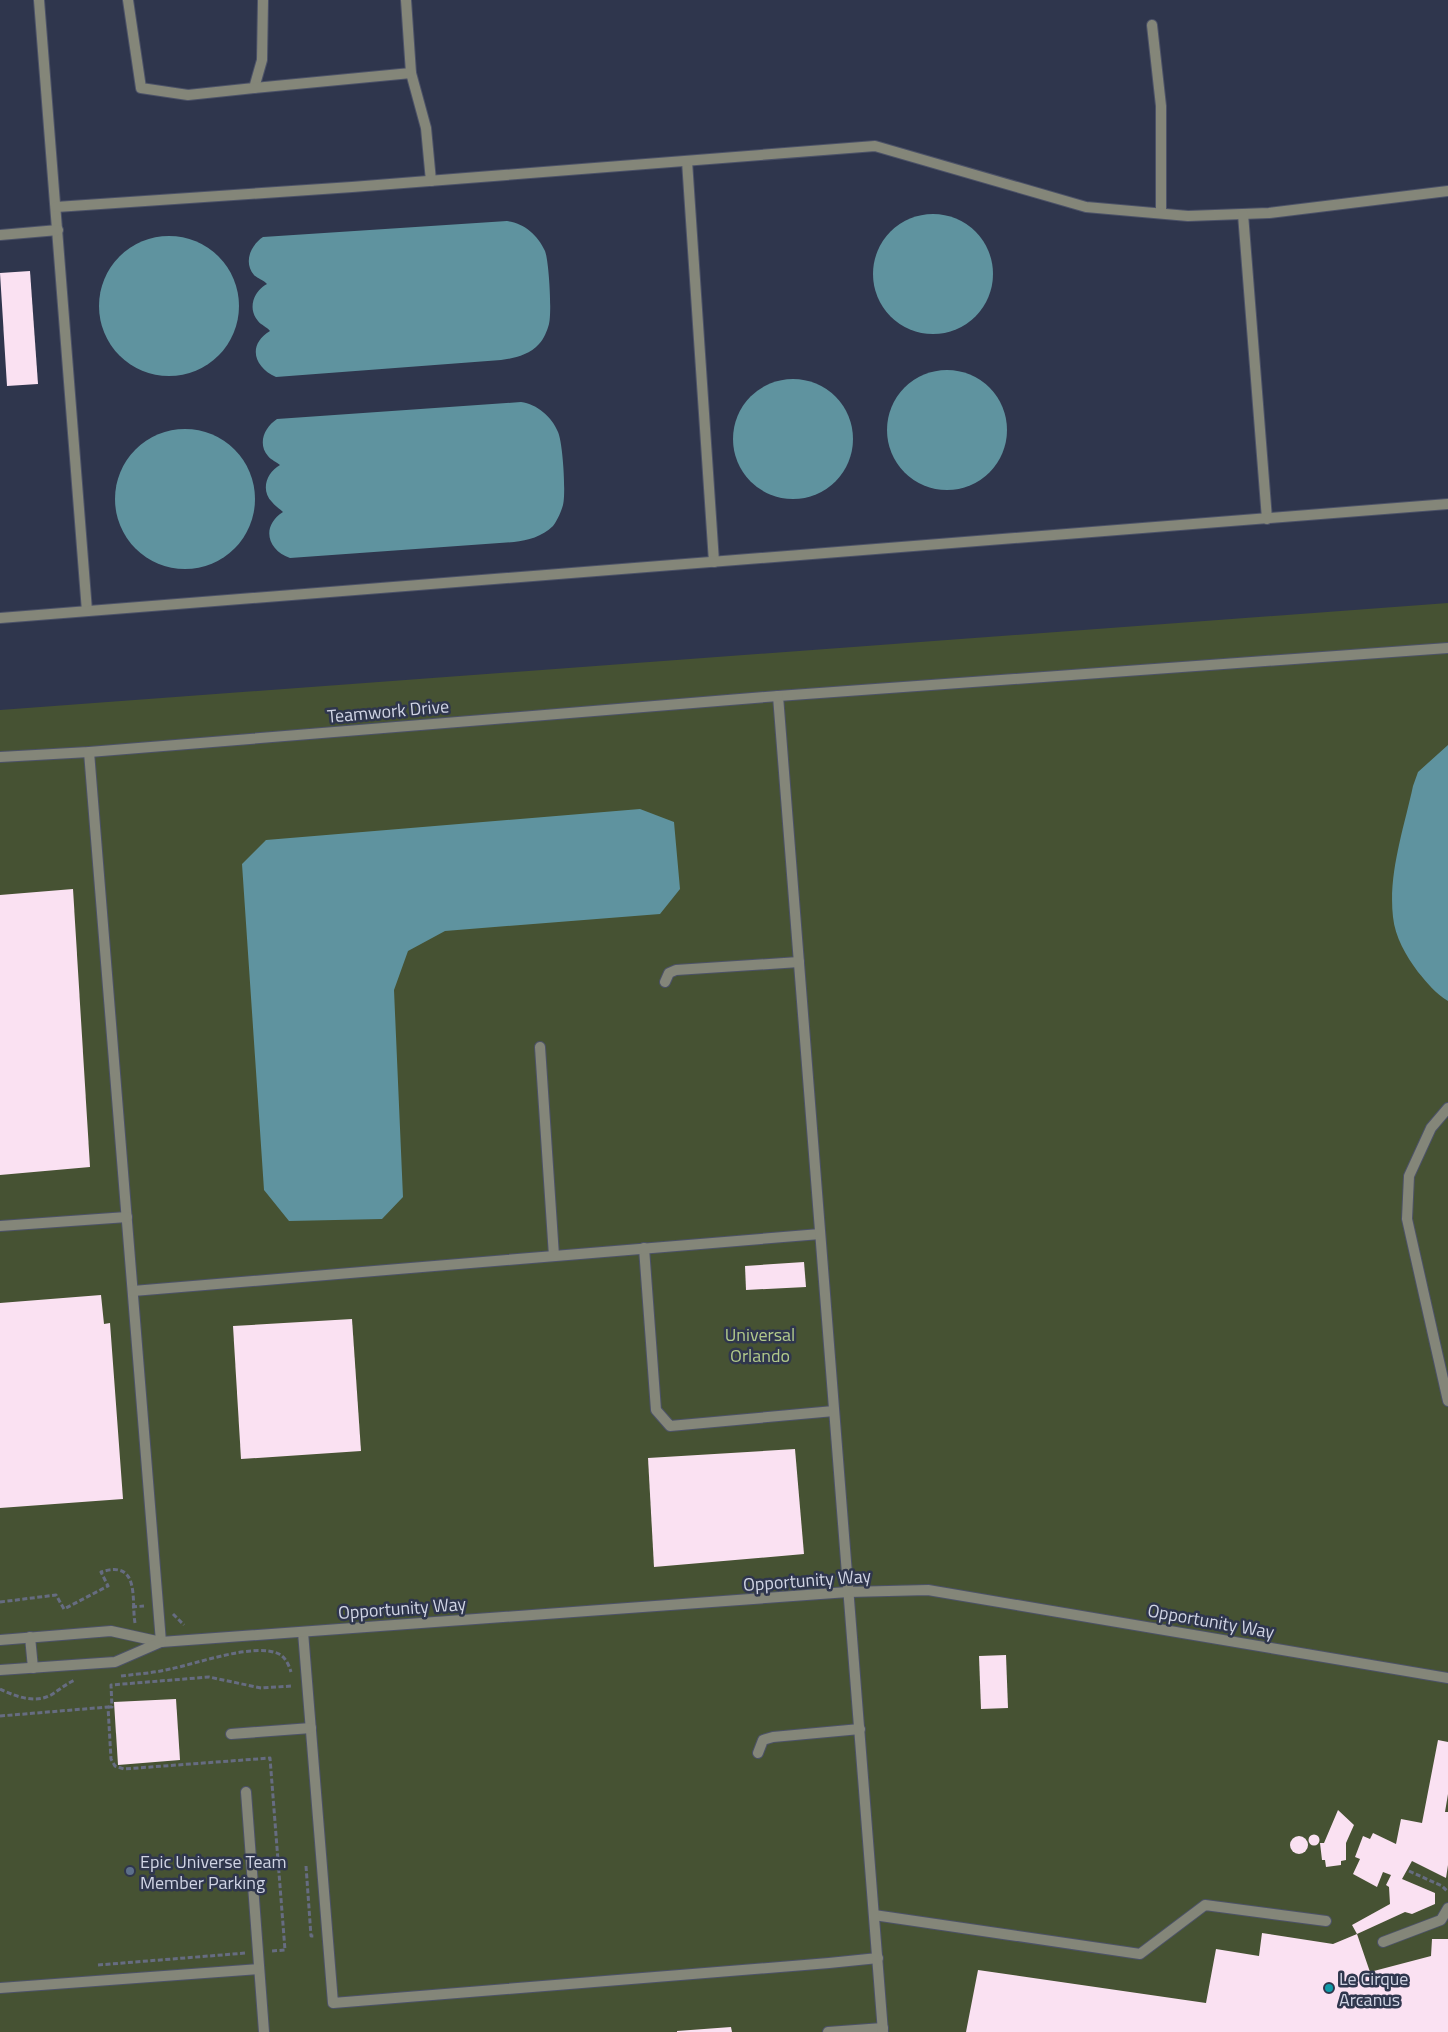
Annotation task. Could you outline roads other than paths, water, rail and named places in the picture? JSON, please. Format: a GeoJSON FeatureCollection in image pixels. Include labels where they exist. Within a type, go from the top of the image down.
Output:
{"type":"FeatureCollection","features":[{"type":"Feature","properties":{"kind":"street"},"geometry":{"type":"LineString","coordinates":[[40,0],[87,611]]}},
{"type":"Feature","properties":{"kind":"street"},"geometry":{"type":"LineString","coordinates":[[128,0],[142,88],[188,95],[411,72]]}},
{"type":"Feature","properties":{"kind":"street"},"geometry":{"type":"LineString","coordinates":[[254,88],[262,60],[263,0]]}},
{"type":"Feature","properties":{"kind":"street"},"geometry":{"type":"LineString","coordinates":[[406,0],[411,72],[426,128],[430,181]]}},
{"type":"Feature","properties":{"kind":"street"},"geometry":{"type":"LineString","coordinates":[[1152,25],[1162,106],[1161,213]]}},
{"type":"Feature","properties":{"kind":"street"},"geometry":{"type":"LineString","coordinates":[[56,207],[430,181],[875,146],[1086,207],[1188,216],[1269,213],[1448,191]]}},
{"type":"Feature","properties":{"kind":"street"},"geometry":{"type":"LineString","coordinates":[[687,161],[714,562]]}},
{"type":"Feature","properties":{"kind":"street"},"geometry":{"type":"LineString","coordinates":[[1243,214],[1267,519]]}},
{"type":"Feature","properties":{"kind":"street"},"geometry":{"type":"LineString","coordinates":[[0,235],[58,230]]}},
{"type":"Feature","properties":{"kind":"street"},"geometry":{"type":"LineString","coordinates":[[0,618],[1448,504]]}},
{"type":"Feature","properties":{"kind":"street","name":"Teamwork Drive"},"geometry":{"type":"LineString","coordinates":[[0,757],[89,752],[778,696],[1448,648]]}},
{"type":"Feature","properties":{"kind":"street"},"geometry":{"type":"LineString","coordinates":[[778,696],[883,2030],[828,2032]]}},
{"type":"Feature","properties":{"kind":"street"},"geometry":{"type":"LineString","coordinates":[[89,752],[161,1642]]}},
{"type":"Feature","properties":{"kind":"street"},"geometry":{"type":"LineString","coordinates":[[665,982],[669,973],[676,970],[799,962]]}},
{"type":"Feature","properties":{"kind":"street"},"geometry":{"type":"LineString","coordinates":[[540,1047],[554,1256]]}},
{"type":"Feature","properties":{"kind":"street"},"geometry":{"type":"LineString","coordinates":[[1448,1108],[1431,1128],[1409,1176],[1407,1219],[1448,1401]]}},
{"type":"Feature","properties":{"kind":"street"},"geometry":{"type":"LineString","coordinates":[[0,1226],[127,1217]]}},
{"type":"Feature","properties":{"kind":"street"},"geometry":{"type":"LineString","coordinates":[[133,1291],[820,1234]]}},
{"type":"Feature","properties":{"kind":"street"},"geometry":{"type":"LineString","coordinates":[[644,1248],[656,1410],[670,1426],[834,1411]]}},
{"type":"Feature","properties":{"kind":"street","name":"Opportunity Way"},"geometry":{"type":"LineString","coordinates":[[0,1640],[111,1630],[161,1642],[848,1592],[928,1590],[1448,1678]]}},
{"type":"Feature","properties":{"kind":"street"},"geometry":{"type":"LineString","coordinates":[[303,1632],[333,2003],[878,1958]]}},
{"type":"Feature","properties":{"kind":"street"},"geometry":{"type":"LineString","coordinates":[[30,1637],[33,1668]]}},
{"type":"Feature","properties":{"kind":"street","name":"Opportunity Way"},"geometry":{"type":"LineString","coordinates":[[0,1670],[115,1662],[161,1642]]}},
{"type":"Feature","properties":{"kind":"street"},"geometry":{"type":"LineString","coordinates":[[230,1734],[311,1728]]}},
{"type":"Feature","properties":{"kind":"street"},"geometry":{"type":"LineString","coordinates":[[758,1754],[763,1740],[773,1737],[860,1729]]}},
{"type":"Feature","properties":{"kind":"street"},"geometry":{"type":"LineString","coordinates":[[246,1792],[264,2032]]}},
{"type":"Feature","properties":{"kind":"street"},"geometry":{"type":"LineString","coordinates":[[874,1915],[1140,1954],[1205,1905],[1326,1921]]}},
{"type":"Feature","properties":{"kind":"street"},"geometry":{"type":"LineString","coordinates":[[1383,1942],[1441,1920],[1448,1908]]}},
{"type":"Feature","properties":{"kind":"street"},"geometry":{"type":"LineString","coordinates":[[0,1988],[259,1969]]}},
{"type":"Feature","properties":{"kind":"place","name":"Epic Universe Team Member Parking"},"geometry":{"type":"Point","coordinates":[130,1871]}},
{"type":"Feature","properties":{"kind":"place","name":"Le Cirque Arcanus"},"geometry":{"type":"Point","coordinates":[1329,1988]}},
{"type":"Feature","properties":{"kind":"park label","name":"Universal Orlando"},"geometry":{"type":"Point","coordinates":[760,1344]}}]}
